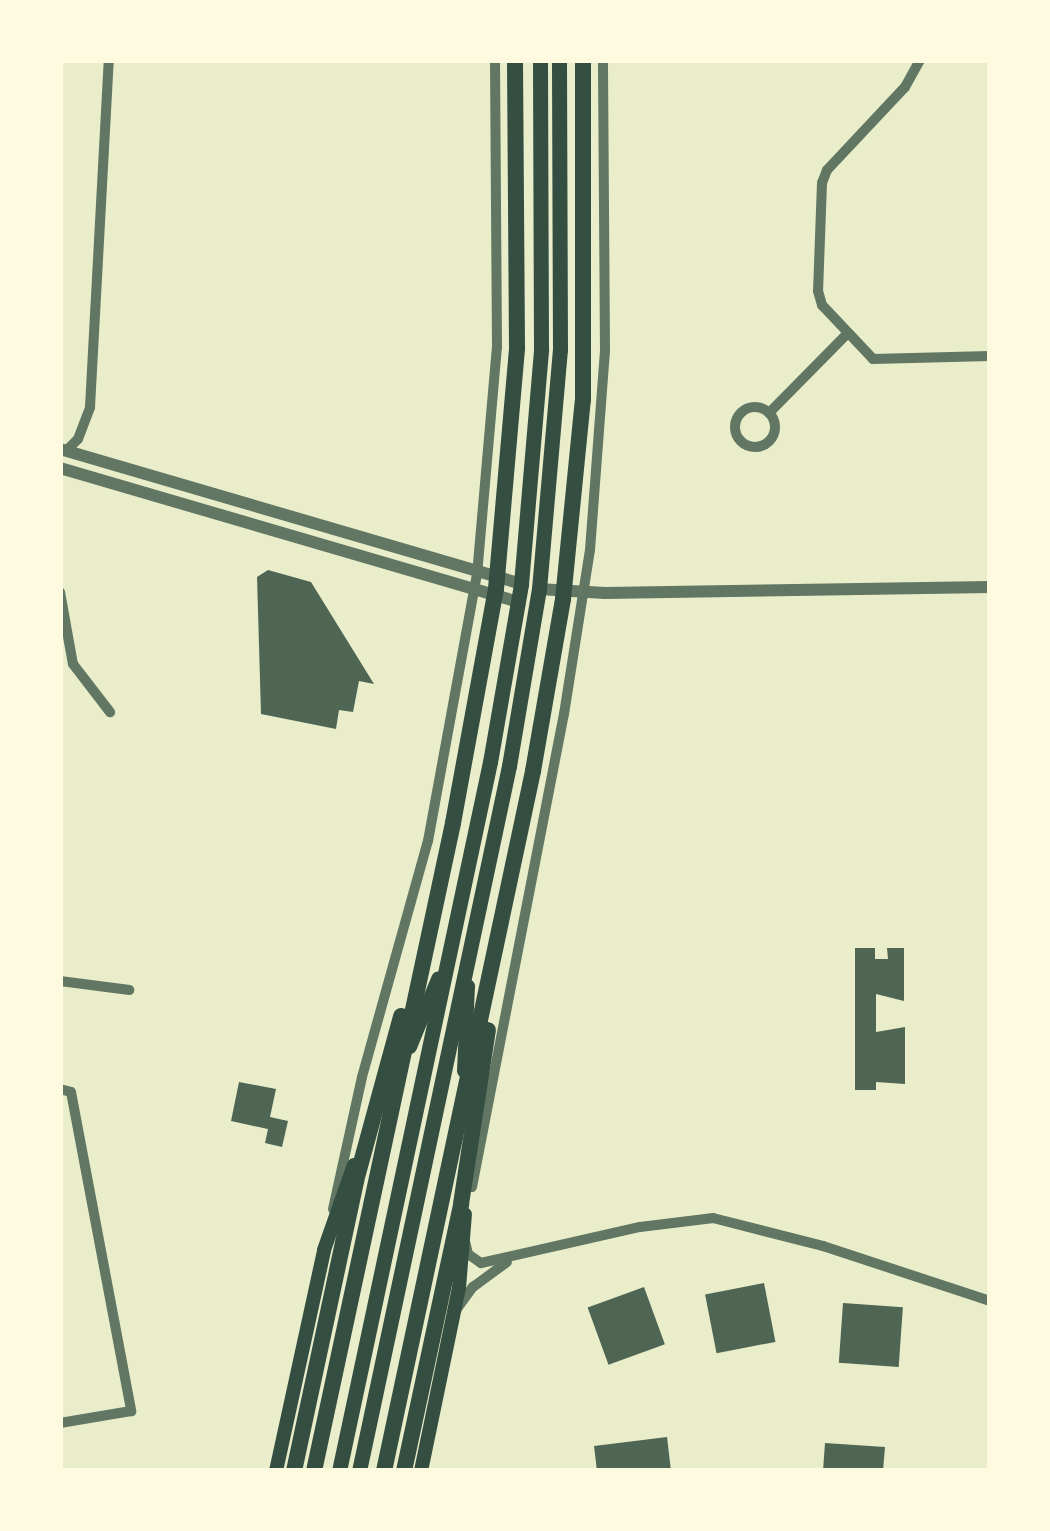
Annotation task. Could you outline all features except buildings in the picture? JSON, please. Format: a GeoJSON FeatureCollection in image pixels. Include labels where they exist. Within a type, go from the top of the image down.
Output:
{"type":"FeatureCollection","features":[{"type":"Feature","properties":{"kind":"highway"},"geometry":{"type":"LineString","coordinates":[[314,1471],[488,641],[508,490],[518,298],[515,60]]}},
{"type":"Feature","properties":{"kind":"highway"},"geometry":{"type":"LineString","coordinates":[[384,1471],[545,710],[575,497],[586,300],[583,60]]}},
{"type":"Feature","properties":{"kind":"highway"},"geometry":{"type":"LineString","coordinates":[[294,1471],[356,1181],[437,894]]}},
{"type":"Feature","properties":{"kind":"highway"},"geometry":{"type":"LineString","coordinates":[[404,1471],[463,1192],[504,909]]}},
{"type":"Feature","properties":{"kind":"main road"},"geometry":{"type":"LineString","coordinates":[[339,1471],[461,899],[520,593],[541,349],[540,63]]}},
{"type":"Feature","properties":{"kind":"main road"},"geometry":{"type":"LineString","coordinates":[[358,1471],[480,904],[539,589],[559,382],[559,63]]}},
{"type":"Feature","properties":{"kind":"main road"},"geometry":{"type":"LineString","coordinates":[[276,1471],[340,1199],[425,1013],[461,899]]}},
{"type":"Feature","properties":{"kind":"main road"},"geometry":{"type":"LineString","coordinates":[[421,1471],[455,1312],[464,1239],[465,1025],[480,904]]}},
{"type":"Feature","properties":{"kind":"street"},"geometry":{"type":"LineString","coordinates":[[62,452],[78,439],[90,406],[110,60]]}},
{"type":"Feature","properties":{"kind":"street"},"geometry":{"type":"LineString","coordinates":[[318,1278],[362,1077],[428,841],[475,593],[496,347],[495,60]]}},
{"type":"Feature","properties":{"kind":"street"},"geometry":{"type":"LineString","coordinates":[[603,60],[603,401],[584,592],[464,1239],[468,1254],[481,1263],[640,1227],[713,1218],[823,1246],[990,1301]]}},
{"type":"Feature","properties":{"kind":"street"},"geometry":{"type":"LineString","coordinates":[[920,60],[905,87],[822,183],[818,291],[822,304],[864,352],[884,360],[990,356]]}},
{"type":"Feature","properties":{"kind":"street"},"geometry":{"type":"LineString","coordinates":[[769,413],[848,333]]}},
{"type":"Feature","properties":{"kind":"street"},"geometry":{"type":"LineString","coordinates":[[62,452],[477,575],[520,593]]}},
{"type":"Feature","properties":{"kind":"street"},"geometry":{"type":"LineString","coordinates":[[60,467],[475,593],[520,593]]}},
{"type":"Feature","properties":{"kind":"street"},"geometry":{"type":"LineString","coordinates":[[539,589],[990,587]]}},
{"type":"Feature","properties":{"kind":"street"},"geometry":{"type":"LineString","coordinates":[[60,592],[73,664],[110,712]]}},
{"type":"Feature","properties":{"kind":"street"},"geometry":{"type":"LineString","coordinates":[[60,981],[129,990]]}},
{"type":"Feature","properties":{"kind":"street"},"geometry":{"type":"LineString","coordinates":[[60,1089],[71,1092],[131,1411],[60,1423]]}},
{"type":"Feature","properties":{"kind":"street"},"geometry":{"type":"LineString","coordinates":[[455,1312],[473,1286],[527,1254]]}}]}
